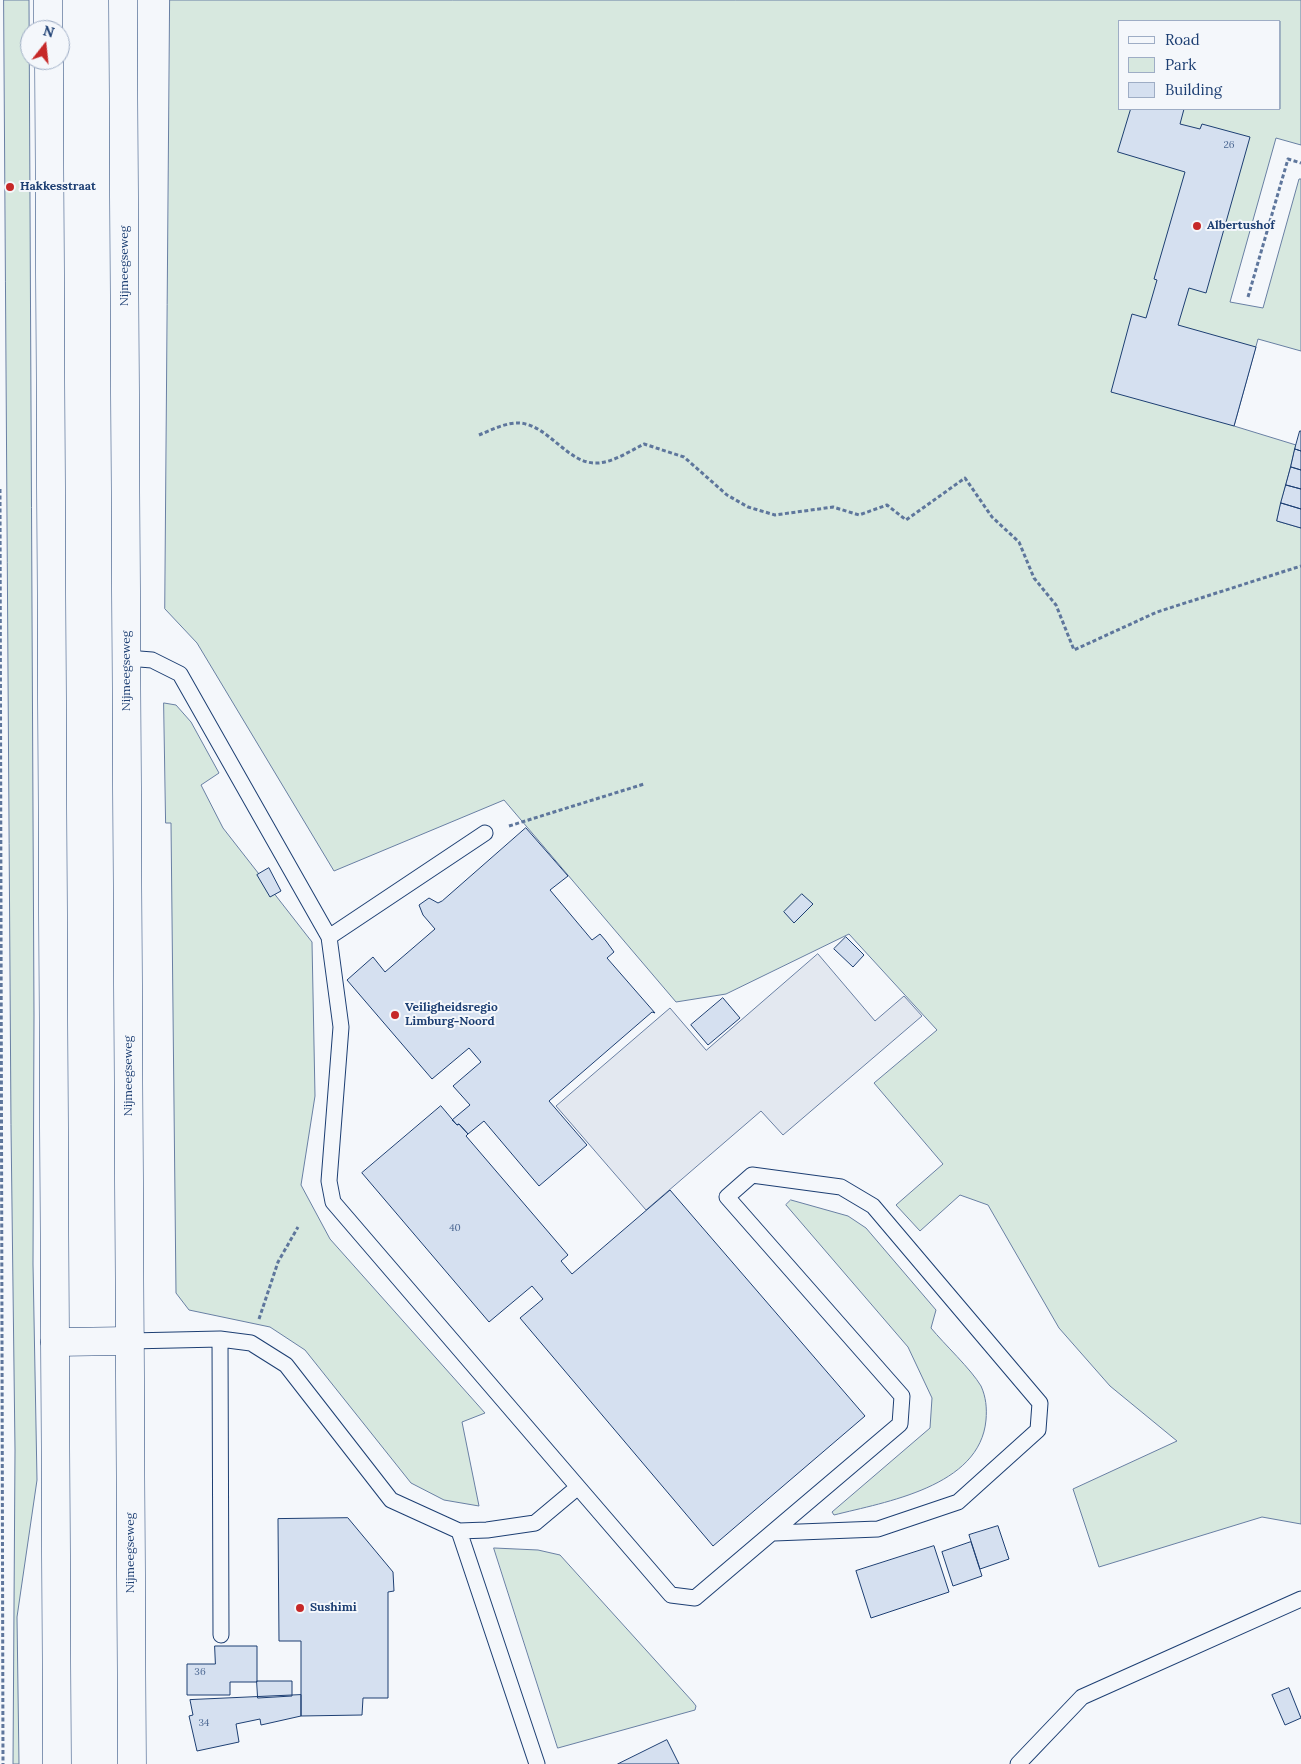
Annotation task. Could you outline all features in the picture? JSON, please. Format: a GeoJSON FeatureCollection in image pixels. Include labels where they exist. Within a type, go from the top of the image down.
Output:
{"type":"FeatureCollection","features":[{"type":"Feature","properties":{"kind":"main road"},"geometry":{"type":"LineString","coordinates":[[48,0],[48,20]]}},
{"type":"Feature","properties":{"kind":"main road","name":"Nijmeegseweg"},"geometry":{"type":"LineString","coordinates":[[123,0],[132,1764]]}},
{"type":"Feature","properties":{"kind":"main road"},"geometry":{"type":"LineString","coordinates":[[49,70],[57,1764]]}},
{"type":"Feature","properties":{"kind":"main road"},"geometry":{"type":"LineString","coordinates":[[55,1342],[130,1341]]}},
{"type":"Feature","properties":{"kind":"lane"},"geometry":{"type":"LineString","coordinates":[[127,658],[152,660],[180,674],[329,936],[341,1027],[328,1181],[333,1202],[671,1595],[695,1598],[900,1424],[902,1396],[727,1197],[752,1175],[841,1187],[873,1206],[1040,1403],[1038,1430],[958,1502],[878,1529],[774,1532]]}},
{"type":"Feature","properties":{"kind":"lane"},"geometry":{"type":"LineString","coordinates":[[329,936],[485,833]]}},
{"type":"Feature","properties":{"kind":"lane"},"geometry":{"type":"LineString","coordinates":[[130,1341],[220,1339],[251,1343],[286,1365],[391,1500],[459,1531],[487,1530],[535,1523],[578,1488]]}},
{"type":"Feature","properties":{"kind":"lane"},"geometry":{"type":"LineString","coordinates":[[220,1339],[222,1634]]}},
{"type":"Feature","properties":{"kind":"lane"},"geometry":{"type":"LineString","coordinates":[[459,1531],[537,1764]]}},
{"type":"Feature","properties":{"kind":"lane"},"geometry":{"type":"LineString","coordinates":[[1018,1764],[1082,1697],[1301,1599]]}},
{"type":"Feature","properties":{"kind":"path"},"geometry":{"type":"LineString","coordinates":[[1248,298],[1288,159],[1301,163]]}},
{"type":"Feature","properties":{"kind":"path"},"geometry":{"type":"LineString","coordinates":[[479,435],[520,423],[543,432],[579,459],[595,463],[608,462],[644,444],[684,458],[728,495],[748,507],[775,515],[833,507],[859,515],[887,505],[906,520],[965,478],[992,517],[1019,542],[1034,578],[1056,605],[1074,650],[1157,612],[1301,566]]}},
{"type":"Feature","properties":{"kind":"path"},"geometry":{"type":"LineString","coordinates":[[0,489],[3,1764]]}},
{"type":"Feature","properties":{"kind":"path"},"geometry":{"type":"LineString","coordinates":[[485,833],[644,784]]}},
{"type":"Feature","properties":{"kind":"path"},"geometry":{"type":"LineString","coordinates":[[251,1343],[278,1262],[298,1227]]}},
{"type":"Feature","properties":{"kind":"green space"},"geometry":{"type":"Polygon","coordinates":[[[4,0],[29,0],[29,20],[20,20],[20,70],[29,70],[34,1015],[33,1264],[37,1480],[17,1617],[19,1764],[13,1764],[15,1450],[11,1125],[4,0]]]}},
{"type":"Feature","properties":{"kind":"green space"},"geometry":{"type":"Polygon","coordinates":[[[170,0],[1301,0],[1301,145],[1276,138],[1230,302],[1263,308],[1299,179],[1301,179],[1301,351],[1258,339],[1234,426],[1296,445],[1277,521],[1301,528],[1301,1524],[1262,1517],[1099,1567],[1073,1489],[1177,1441],[1110,1386],[1059,1328],[988,1205],[960,1195],[920,1231],[896,1205],[943,1164],[874,1083],[937,1030],[849,934],[726,994],[676,1002],[504,800],[334,871],[197,643],[165,609],[170,0]]]}},
{"type":"Feature","properties":{"kind":"green space"},"geometry":{"type":"Polygon","coordinates":[[[164,703],[176,705],[191,722],[219,773],[201,785],[223,828],[312,942],[315,1096],[301,1185],[330,1239],[485,1413],[462,1422],[479,1506],[444,1500],[411,1483],[305,1350],[270,1327],[189,1310],[176,1293],[171,823],[166,823],[164,703]]]}},
{"type":"Feature","properties":{"kind":"green space"},"geometry":{"type":"Polygon","coordinates":[[[791,1200],[848,1216],[866,1228],[936,1310],[931,1328],[971,1372],[981,1386],[985,1398],[986,1420],[980,1443],[967,1461],[949,1476],[927,1488],[878,1504],[834,1515],[832,1512],[930,1428],[932,1398],[908,1347],[786,1205],[791,1200]]]}},
{"type":"Feature","properties":{"kind":"green space"},"geometry":{"type":"Polygon","coordinates":[[[494,1548],[538,1550],[560,1555],[693,1702],[696,1706],[695,1710],[558,1748],[494,1548]]]}},
{"type":"Feature","properties":{"kind":"shaded area"},"geometry":{"type":"Polygon","coordinates":[[[818,954],[875,1021],[904,996],[922,1016],[783,1135],[761,1111],[646,1210],[556,1106],[670,1008],[706,1050],[818,954]]]}},
{"type":"Feature","properties":{"kind":"building","name":"Albertushof"},"geometry":{"type":"Polygon","coordinates":[[[1131,110],[1184,110],[1180,124],[1200,129],[1202,124],[1250,137],[1206,293],[1189,288],[1178,325],[1256,347],[1234,426],[1111,392],[1132,314],[1146,318],[1157,280],[1154,279],[1185,172],[1118,152],[1131,110]]]}},
{"type":"Feature","properties":{"kind":"building"},"geometry":{"type":"Polygon","coordinates":[[[1301,431],[1301,451],[1295,449],[1301,431]]]}},
{"type":"Feature","properties":{"kind":"building"},"geometry":{"type":"Polygon","coordinates":[[[1295,449],[1301,451],[1301,470],[1291,467],[1295,449]]]}},
{"type":"Feature","properties":{"kind":"building"},"geometry":{"type":"Polygon","coordinates":[[[1291,467],[1301,470],[1301,489],[1286,485],[1291,467]]]}},
{"type":"Feature","properties":{"kind":"building"},"geometry":{"type":"Polygon","coordinates":[[[1286,485],[1301,489],[1301,509],[1281,503],[1286,485]]]}},
{"type":"Feature","properties":{"kind":"building"},"geometry":{"type":"Polygon","coordinates":[[[1281,503],[1301,509],[1301,528],[1277,521],[1281,503]]]}},
{"type":"Feature","properties":{"kind":"building"},"geometry":{"type":"Polygon","coordinates":[[[526,828],[568,876],[550,890],[592,940],[600,934],[606,941],[614,952],[607,958],[655,1013],[652,1012],[549,1101],[587,1145],[539,1186],[484,1121],[468,1134],[459,1124],[457,1125],[452,1120],[470,1105],[453,1086],[481,1062],[469,1048],[432,1079],[347,980],[373,957],[385,972],[435,929],[423,915],[419,905],[429,898],[438,903],[442,901],[526,828]]]}},
{"type":"Feature","properties":{"kind":"building"},"geometry":{"type":"Polygon","coordinates":[[[269,868],[281,891],[270,897],[257,875],[269,868]]]}},
{"type":"Feature","properties":{"kind":"building"},"geometry":{"type":"Polygon","coordinates":[[[802,894],[813,904],[794,923],[784,912],[802,894]]]}},
{"type":"Feature","properties":{"kind":"building"},"geometry":{"type":"Polygon","coordinates":[[[846,937],[864,955],[853,967],[834,949],[846,937]]]}},
{"type":"Feature","properties":{"kind":"building"},"geometry":{"type":"Polygon","coordinates":[[[723,998],[740,1018],[708,1045],[691,1025],[723,998]]]}},
{"type":"Feature","properties":{"kind":"building"},"geometry":{"type":"Polygon","coordinates":[[[441,1106],[457,1125],[459,1124],[468,1134],[466,1136],[568,1255],[561,1261],[572,1274],[670,1190],[865,1416],[713,1546],[520,1318],[543,1299],[532,1286],[489,1322],[362,1173],[441,1106]]]}},
{"type":"Feature","properties":{"kind":"building"},"geometry":{"type":"Polygon","coordinates":[[[348,1518],[393,1572],[394,1591],[388,1592],[388,1698],[363,1698],[362,1715],[301,1716],[301,1641],[279,1641],[278,1519],[348,1518]]]}},
{"type":"Feature","properties":{"kind":"building"},"geometry":{"type":"Polygon","coordinates":[[[998,1526],[1009,1559],[980,1569],[969,1535],[998,1526]]]}},
{"type":"Feature","properties":{"kind":"building"},"geometry":{"type":"Polygon","coordinates":[[[971,1542],[982,1576],[953,1586],[942,1552],[971,1542]]]}},
{"type":"Feature","properties":{"kind":"building"},"geometry":{"type":"Polygon","coordinates":[[[934,1546],[949,1592],[871,1618],[856,1571],[934,1546]]]}},
{"type":"Feature","properties":{"kind":"building"},"geometry":{"type":"Polygon","coordinates":[[[215,1646],[257,1646],[257,1682],[230,1682],[230,1695],[187,1695],[187,1664],[215,1664],[215,1646]]]}},
{"type":"Feature","properties":{"kind":"building"},"geometry":{"type":"Polygon","coordinates":[[[257,1681],[292,1681],[292,1696],[258,1698],[257,1681]]]}},
{"type":"Feature","properties":{"kind":"building"},"geometry":{"type":"Polygon","coordinates":[[[1289,1688],[1301,1718],[1285,1725],[1272,1695],[1289,1688]]]}},
{"type":"Feature","properties":{"kind":"building"},"geometry":{"type":"Polygon","coordinates":[[[301,1695],[301,1716],[261,1725],[260,1719],[236,1724],[239,1742],[197,1751],[189,1716],[193,1715],[190,1700],[301,1695]]]}},
{"type":"Feature","properties":{"kind":"building"},"geometry":{"type":"Polygon","coordinates":[[[667,1740],[679,1764],[618,1764],[667,1740]]]}},
{"type":"Feature","properties":{"kind":"place","name":"Hakkesstraat"},"geometry":{"type":"Point","coordinates":[10,187]}},
{"type":"Feature","properties":{"kind":"place","name":"Albertushof"},"geometry":{"type":"Point","coordinates":[1197,226]}},
{"type":"Feature","properties":{"kind":"place","name":"Veiligheidsregio Limburg-Noord"},"geometry":{"type":"Point","coordinates":[395,1015]}},
{"type":"Feature","properties":{"kind":"place","name":"Sushimi"},"geometry":{"type":"Point","coordinates":[300,1608]}}]}
